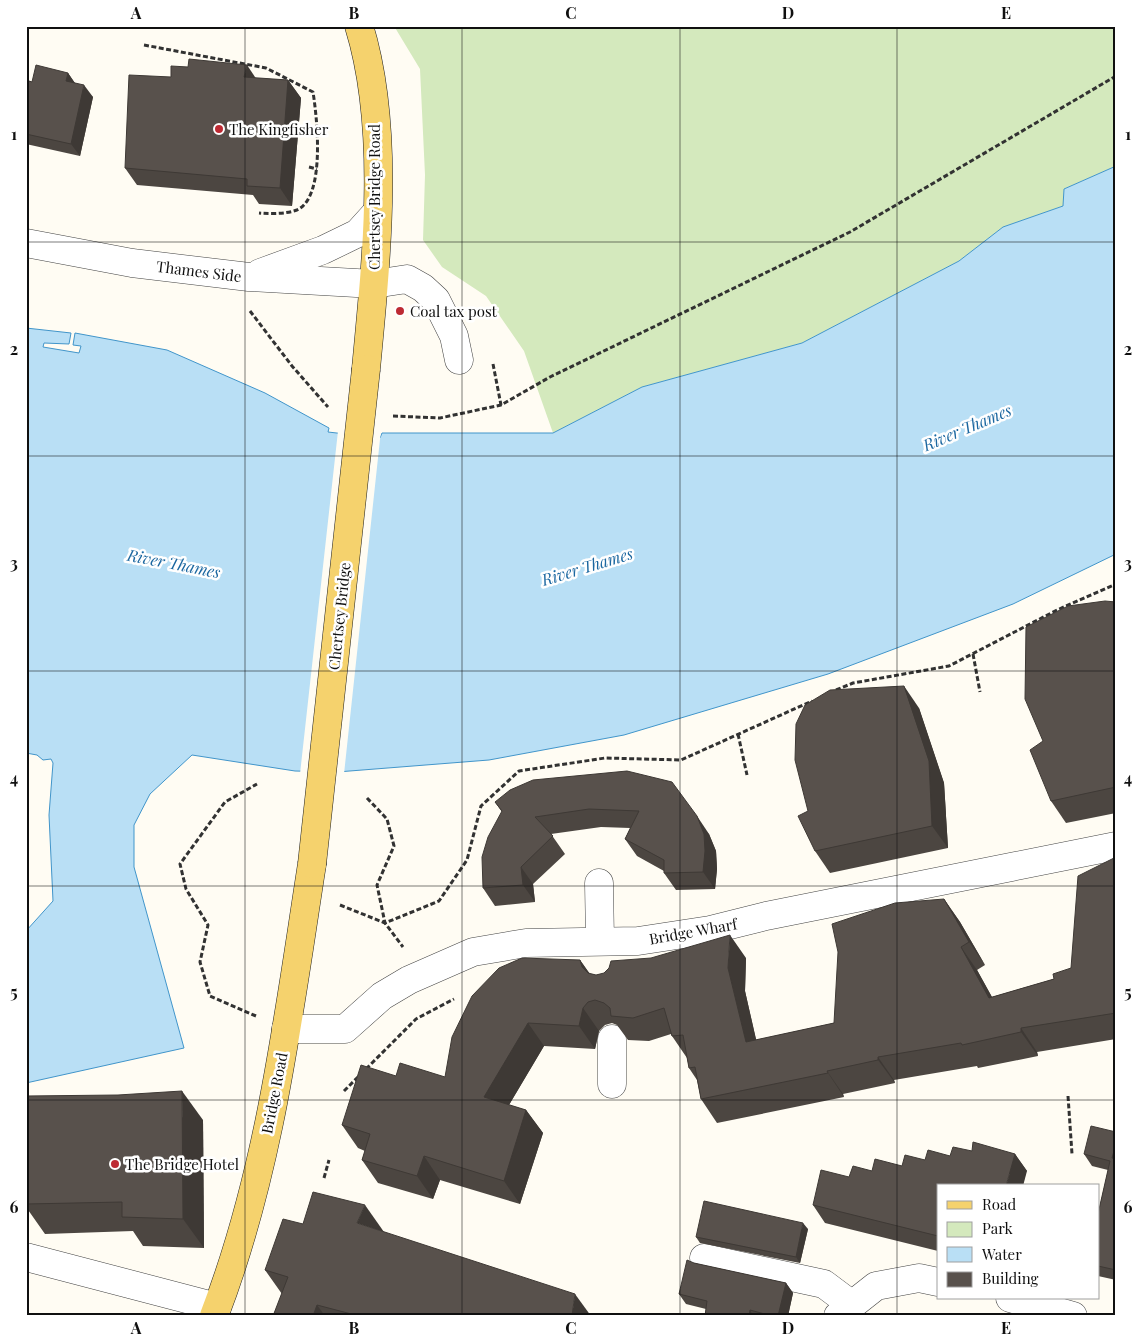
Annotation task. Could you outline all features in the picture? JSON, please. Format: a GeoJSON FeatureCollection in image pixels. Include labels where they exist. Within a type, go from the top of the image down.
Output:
{"type":"FeatureCollection","features":[{"type":"Feature","properties":{"kind":"main road","name":"Chertsey Bridge Road"},"geometry":{"type":"LineString","coordinates":[[359,26],[370,73],[376,140],[377,212],[374,284],[366,369]]}},
{"type":"Feature","properties":{"kind":"main road","name":"Chertsey Bridge"},"geometry":{"type":"LineString","coordinates":[[312,864],[366,369]]}},
{"type":"Feature","properties":{"kind":"main road","name":"Bridge Road"},"geometry":{"type":"LineString","coordinates":[[216,1312],[244,1226],[276,1097],[275,1024],[312,864]]}},
{"type":"Feature","properties":{"kind":"street"},"geometry":{"type":"LineString","coordinates":[[249,277],[323,250],[358,233],[377,212]]}},
{"type":"Feature","properties":{"kind":"street","name":"Thames Side"},"geometry":{"type":"LineString","coordinates":[[26,243],[132,263],[249,277],[374,284],[407,278],[423,288],[436,300],[448,320],[454,336],[458,360]]}},
{"type":"Feature","properties":{"kind":"street","name":"Bridge Wharf"},"geometry":{"type":"LineString","coordinates":[[275,1024],[345,1029],[382,996],[409,980],[473,952],[526,943],[638,941],[710,930],[766,916],[1116,846]]}},
{"type":"Feature","properties":{"kind":"street"},"geometry":{"type":"LineString","coordinates":[[599,883],[606,941],[612,969]]}},
{"type":"Feature","properties":{"kind":"street"},"geometry":{"type":"LineString","coordinates":[[612,1039],[612,1084]]}},
{"type":"Feature","properties":{"kind":"street"},"geometry":{"type":"LineString","coordinates":[[26,1257],[216,1312]]}},
{"type":"Feature","properties":{"kind":"street"},"geometry":{"type":"LineString","coordinates":[[704,1258],[824,1284],[845,1311],[876,1286],[920,1278],[937,1282]]}},
{"type":"Feature","properties":{"kind":"street"},"geometry":{"type":"LineString","coordinates":[[1017,1300],[1073,1316]]}},
{"type":"Feature","properties":{"kind":"path"},"geometry":{"type":"LineString","coordinates":[[144,45],[266,68],[313,92],[317,113],[317,169],[308,198],[298,209],[274,214],[259,213]]}},
{"type":"Feature","properties":{"kind":"path"},"geometry":{"type":"LineString","coordinates":[[390,416],[440,418],[501,404],[550,377],[850,232],[1116,76]]}},
{"type":"Feature","properties":{"kind":"path"},"geometry":{"type":"LineString","coordinates":[[309,168],[317,169]]}},
{"type":"Feature","properties":{"kind":"path"},"geometry":{"type":"LineString","coordinates":[[246,305],[292,366],[331,410]]}},
{"type":"Feature","properties":{"kind":"path"},"geometry":{"type":"LineString","coordinates":[[827,694],[853,682],[949,666],[1057,610],[1116,584]]}},
{"type":"Feature","properties":{"kind":"path"},"geometry":{"type":"LineString","coordinates":[[973,654],[980,692]]}},
{"type":"Feature","properties":{"kind":"path"},"geometry":{"type":"LineString","coordinates":[[333,903],[386,923],[439,901],[467,860],[481,806],[519,771],[604,758],[681,760],[818,698]]}},
{"type":"Feature","properties":{"kind":"path"},"geometry":{"type":"LineString","coordinates":[[738,734],[747,774]]}},
{"type":"Feature","properties":{"kind":"path"},"geometry":{"type":"LineString","coordinates":[[257,784],[225,802],[180,864],[186,889],[208,925],[200,962],[210,996],[275,1024]]}},
{"type":"Feature","properties":{"kind":"path"},"geometry":{"type":"LineString","coordinates":[[367,798],[387,819],[394,846],[377,884],[386,923],[405,950]]}},
{"type":"Feature","properties":{"kind":"path"},"geometry":{"type":"LineString","coordinates":[[344,1091],[416,1019]]}},
{"type":"Feature","properties":{"kind":"path"},"geometry":{"type":"LineString","coordinates":[[1068,1096],[1072,1154]]}},
{"type":"Feature","properties":{"kind":"path"},"geometry":{"type":"LineString","coordinates":[[324,1178],[330,1160]]}},
{"type":"Feature","properties":{"kind":"green space"},"geometry":{"type":"Polygon","coordinates":[[[394,26],[1116,26],[1116,166],[1064,189],[1063,206],[1003,227],[959,261],[802,343],[642,387],[553,433],[524,351],[486,296],[442,267],[423,240],[425,175],[420,69],[394,26]]]}},
{"type":"Feature","properties":{"kind":"water","name":"River Thames"},"geometry":{"type":"Polygon","coordinates":[[[1116,166],[1116,554],[1013,604],[828,674],[624,735],[489,760],[337,772],[295,771],[192,755],[150,794],[134,825],[134,867],[184,1048],[26,1083],[26,931],[53,901],[49,815],[53,763],[51,759],[43,760],[37,755],[26,753],[26,328],[71,333],[69,344],[44,343],[43,347],[79,353],[81,346],[73,345],[75,333],[167,350],[265,393],[329,428],[328,432],[380,438],[382,433],[553,433],[642,387],[802,343],[959,261],[1003,227],[1063,206],[1064,189],[1116,166]]]}},
{"type":"Feature","properties":{"kind":"pier"},"geometry":{"type":"Polygon","coordinates":[[[381,430],[344,774],[300,774],[338,431],[379,435],[381,430]]]}},
{"type":"Feature","properties":{"kind":"building","name":"The Kingfisher"},"geometry":{"type":"Polygon","coordinates":[[[189,59],[247,65],[244,77],[288,80],[280,188],[247,186],[247,179],[125,168],[129,75],[171,77],[171,66],[188,67],[189,59]]]}},
{"type":"Feature","properties":{"kind":"building"},"geometry":{"type":"Polygon","coordinates":[[[36,65],[68,73],[66,81],[84,85],[71,144],[26,134],[26,80],[32,82],[36,65]]]}},
{"type":"Feature","properties":{"kind":"building"},"geometry":{"type":"Polygon","coordinates":[[[1105,601],[1116,602],[1116,787],[1051,801],[1030,750],[1043,741],[1025,699],[1026,627],[1068,606],[1105,601]]]}},
{"type":"Feature","properties":{"kind":"building"},"geometry":{"type":"Polygon","coordinates":[[[904,686],[929,761],[932,826],[815,851],[798,816],[808,811],[795,760],[796,724],[805,705],[830,690],[904,686]]]}},
{"type":"Feature","properties":{"kind":"building"},"geometry":{"type":"Polygon","coordinates":[[[627,771],[672,782],[697,816],[704,834],[703,872],[664,873],[664,860],[625,839],[639,811],[589,809],[535,817],[553,836],[521,867],[523,885],[483,888],[482,857],[488,837],[502,811],[495,802],[510,790],[533,780],[627,771]]]}},
{"type":"Feature","properties":{"kind":"building"},"geometry":{"type":"Polygon","coordinates":[[[1116,857],[1116,1013],[1021,1028],[1021,1032],[962,1045],[961,1043],[878,1057],[878,1060],[827,1071],[828,1073],[701,1099],[695,1067],[689,1068],[683,1035],[672,1036],[664,1008],[633,1018],[611,1016],[610,1008],[604,1003],[595,1000],[588,1002],[583,1008],[579,1026],[528,1023],[484,1097],[526,1110],[504,1181],[424,1156],[417,1176],[362,1160],[370,1134],[342,1125],[361,1065],[396,1076],[400,1063],[445,1077],[452,1037],[472,996],[499,968],[522,958],[580,960],[582,967],[588,973],[596,975],[604,973],[609,968],[611,961],[651,958],[730,935],[728,968],[746,1042],[834,1023],[838,952],[832,924],[895,903],[944,899],[969,942],[961,947],[989,998],[1054,979],[1053,974],[1071,968],[1078,876],[1116,857]]]}},
{"type":"Feature","properties":{"kind":"building","name":"The Bridge Hotel"},"geometry":{"type":"Polygon","coordinates":[[[182,1091],[183,1219],[122,1217],[122,1202],[26,1204],[26,1096],[118,1095],[182,1091]]]}},
{"type":"Feature","properties":{"kind":"building"},"geometry":{"type":"Polygon","coordinates":[[[1091,1126],[1116,1132],[1116,1144],[1112,1158],[1116,1159],[1116,1270],[1100,1266],[1100,1205],[1110,1161],[1084,1154],[1091,1126]]]}},
{"type":"Feature","properties":{"kind":"building"},"geometry":{"type":"Polygon","coordinates":[[[973,1142],[1015,1154],[1007,1184],[937,1184],[937,1236],[813,1205],[821,1170],[849,1177],[853,1166],[872,1171],[875,1159],[902,1166],[905,1155],[925,1160],[928,1150],[950,1156],[953,1147],[972,1151],[973,1142]]]}},
{"type":"Feature","properties":{"kind":"building"},"geometry":{"type":"Polygon","coordinates":[[[313,1192],[365,1205],[357,1223],[575,1294],[572,1316],[359,1316],[317,1305],[313,1316],[273,1316],[288,1277],[265,1270],[283,1219],[303,1224],[313,1192]]]}},
{"type":"Feature","properties":{"kind":"building"},"geometry":{"type":"Polygon","coordinates":[[[704,1201],[803,1223],[796,1257],[696,1237],[704,1201]]]}},
{"type":"Feature","properties":{"kind":"building"},"geometry":{"type":"Polygon","coordinates":[[[687,1260],[786,1283],[778,1316],[750,1310],[749,1316],[705,1316],[707,1301],[679,1294],[687,1260]]]}},
{"type":"Feature","properties":{"kind":"place","name":"The Kingfisher"},"geometry":{"type":"Point","coordinates":[219,129]}},
{"type":"Feature","properties":{"kind":"place","name":"Coal tax post"},"geometry":{"type":"Point","coordinates":[400,311]}},
{"type":"Feature","properties":{"kind":"place","name":"The Bridge Hotel"},"geometry":{"type":"Point","coordinates":[115,1164]}}]}
